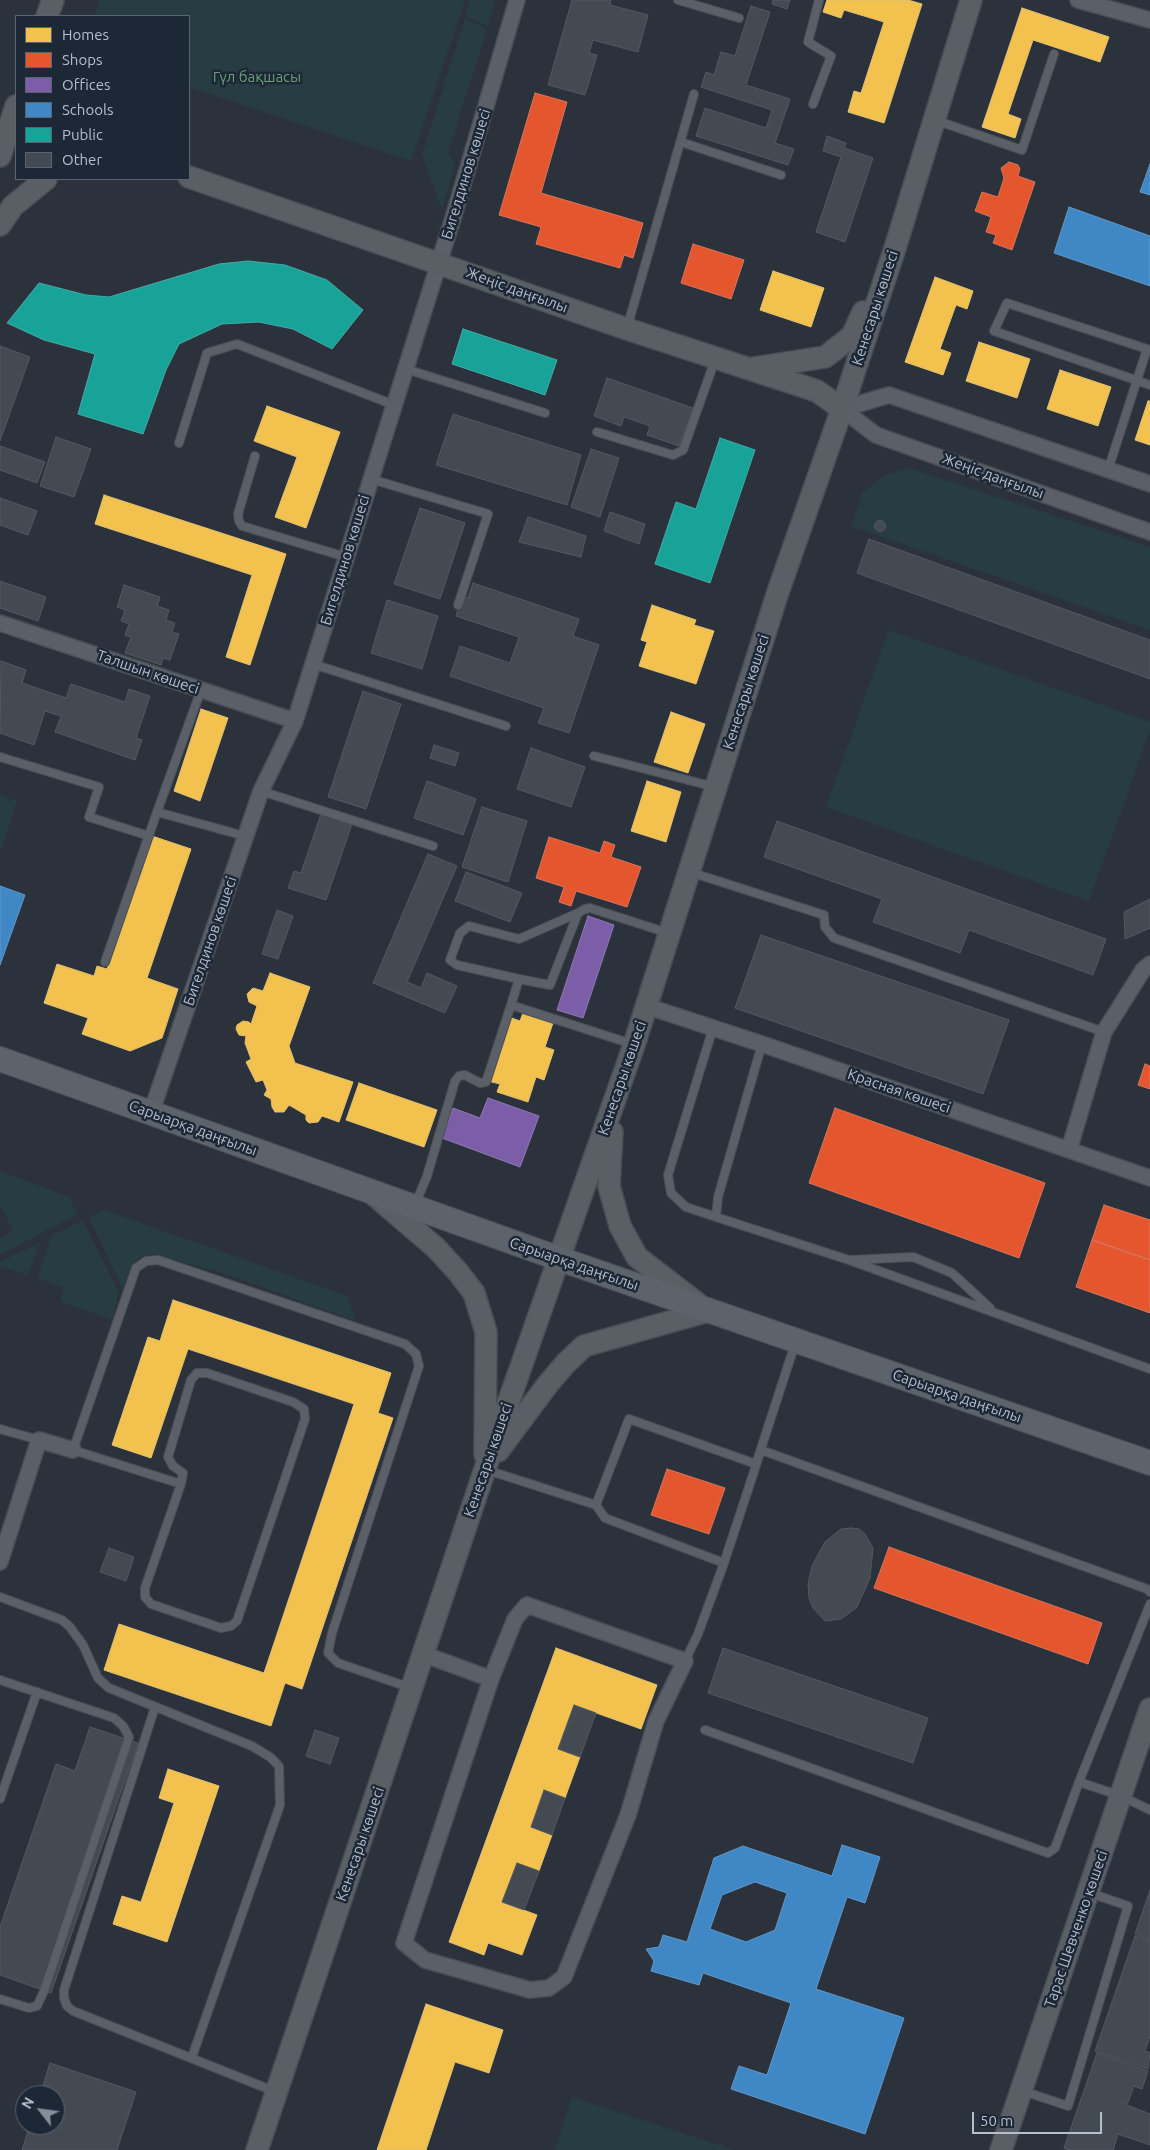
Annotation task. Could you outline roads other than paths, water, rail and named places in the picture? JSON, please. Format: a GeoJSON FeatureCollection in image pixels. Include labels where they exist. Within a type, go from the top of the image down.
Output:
{"type":"FeatureCollection","features":[{"type":"Feature","properties":{"kind":"main road"},"geometry":{"type":"LineString","coordinates":[[47,15],[53,0]]}},
{"type":"Feature","properties":{"kind":"main road"},"geometry":{"type":"LineString","coordinates":[[63,0],[63,15]]}},
{"type":"Feature","properties":{"kind":"main road","name":"Кенесары көшесі"},"geometry":{"type":"LineString","coordinates":[[257,2150],[485,1469],[634,1045],[778,592],[842,409],[896,245],[971,0]]}},
{"type":"Feature","properties":{"kind":"main road"},"geometry":{"type":"LineString","coordinates":[[0,156],[12,112]]}},
{"type":"Feature","properties":{"kind":"main road","name":"Жеңіс даңғылы"},"geometry":{"type":"LineString","coordinates":[[190,177],[439,262],[627,329],[817,391],[842,409]]}},
{"type":"Feature","properties":{"kind":"main road"},"geometry":{"type":"LineString","coordinates":[[0,225],[13,206],[45,180]]}},
{"type":"Feature","properties":{"kind":"main road"},"geometry":{"type":"LineString","coordinates":[[749,369],[824,357],[852,336],[877,278],[896,245]]}},
{"type":"Feature","properties":{"kind":"main road","name":"Сарыарқа даңғылы"},"geometry":{"type":"LineString","coordinates":[[0,1058],[560,1259],[1150,1463]]}},
{"type":"Feature","properties":{"kind":"main road"},"geometry":{"type":"LineString","coordinates":[[614,1102],[609,1186],[620,1226],[637,1257],[708,1311]]}},
{"type":"Feature","properties":{"kind":"main road"},"geometry":{"type":"LineString","coordinates":[[369,1191],[436,1248],[474,1293],[486,1332],[485,1469]]}},
{"type":"Feature","properties":{"kind":"main road"},"geometry":{"type":"LineString","coordinates":[[485,1469],[548,1384],[584,1346],[708,1311]]}},
{"type":"Feature","properties":{"kind":"main road","name":"Тарас Шевченко көшесі"},"geometry":{"type":"LineString","coordinates":[[1001,2150],[1150,1709]]}},
{"type":"Feature","properties":{"kind":"street","name":"Бигелдинов көшесі"},"geometry":{"type":"LineString","coordinates":[[151,1113],[261,791],[295,721],[439,262],[517,0]]}},
{"type":"Feature","properties":{"kind":"street"},"geometry":{"type":"LineString","coordinates":[[1078,0],[1150,20]]}},
{"type":"Feature","properties":{"kind":"street"},"geometry":{"type":"LineString","coordinates":[[842,409],[889,395],[1150,484]]}},
{"type":"Feature","properties":{"kind":"street","name":"Жеңіс даңғылы"},"geometry":{"type":"LineString","coordinates":[[842,409],[876,435],[1150,532]]}},
{"type":"Feature","properties":{"kind":"street","name":"Талшын көшесі"},"geometry":{"type":"LineString","coordinates":[[0,623],[295,721]]}},
{"type":"Feature","properties":{"kind":"street"},"geometry":{"type":"LineString","coordinates":[[1068,1150],[1104,1032],[1143,970],[1150,964]]}},
{"type":"Feature","properties":{"kind":"street","name":"Красная көшесі"},"geometry":{"type":"LineString","coordinates":[[646,1006],[762,1044],[1150,1178]]}},
{"type":"Feature","properties":{"kind":"street"},"geometry":{"type":"LineString","coordinates":[[0,1562],[39,1440],[73,1450]]}},
{"type":"Feature","properties":{"kind":"street"},"geometry":{"type":"LineString","coordinates":[[527,1605],[685,1661],[656,1721],[628,1815],[564,1977],[549,1988],[530,1990],[425,1960],[404,1943],[491,1679],[515,1619],[527,1605]]}},
{"type":"Feature","properties":{"kind":"street"},"geometry":{"type":"LineString","coordinates":[[423,1654],[491,1679]]}},
{"type":"Feature","properties":{"kind":"lane"},"geometry":{"type":"LineString","coordinates":[[678,0],[739,18]]}},
{"type":"Feature","properties":{"kind":"lane"},"geometry":{"type":"LineString","coordinates":[[812,104],[831,56],[808,42],[819,0]]}},
{"type":"Feature","properties":{"kind":"lane"},"geometry":{"type":"LineString","coordinates":[[935,120],[1022,150],[1054,54]]}},
{"type":"Feature","properties":{"kind":"lane"},"geometry":{"type":"LineString","coordinates":[[627,329],[694,94]]}},
{"type":"Feature","properties":{"kind":"lane"},"geometry":{"type":"LineString","coordinates":[[681,142],[781,176]]}},
{"type":"Feature","properties":{"kind":"lane"},"geometry":{"type":"LineString","coordinates":[[1108,470],[1138,381],[1148,349],[1006,302],[994,331],[1138,381],[1150,384]]}},
{"type":"Feature","properties":{"kind":"lane"},"geometry":{"type":"LineString","coordinates":[[180,443],[206,353],[237,344],[394,406]]}},
{"type":"Feature","properties":{"kind":"lane"},"geometry":{"type":"LineString","coordinates":[[597,432],[673,455],[683,450],[716,359]]}},
{"type":"Feature","properties":{"kind":"lane"},"geometry":{"type":"LineString","coordinates":[[406,369],[545,413]]}},
{"type":"Feature","properties":{"kind":"lane"},"geometry":{"type":"LineString","coordinates":[[255,456],[238,514],[242,526],[346,557]]}},
{"type":"Feature","properties":{"kind":"lane"},"geometry":{"type":"LineString","coordinates":[[371,479],[488,514],[458,605]]}},
{"type":"Feature","properties":{"kind":"lane"},"geometry":{"type":"LineString","coordinates":[[313,664],[506,726]]}},
{"type":"Feature","properties":{"kind":"lane"},"geometry":{"type":"LineString","coordinates":[[105,962],[201,690]]}},
{"type":"Feature","properties":{"kind":"lane"},"geometry":{"type":"LineString","coordinates":[[594,756],[716,788]]}},
{"type":"Feature","properties":{"kind":"lane"},"geometry":{"type":"LineString","coordinates":[[0,757],[99,787],[89,817],[149,836]]}},
{"type":"Feature","properties":{"kind":"lane"},"geometry":{"type":"LineString","coordinates":[[261,791],[433,846]]}},
{"type":"Feature","properties":{"kind":"lane"},"geometry":{"type":"LineString","coordinates":[[157,812],[245,836]]}},
{"type":"Feature","properties":{"kind":"lane"},"geometry":{"type":"LineString","coordinates":[[688,872],[824,915],[826,927],[834,938],[1104,1032]]}},
{"type":"Feature","properties":{"kind":"lane"},"geometry":{"type":"LineString","coordinates":[[578,913],[550,985],[457,964],[450,960],[460,934],[470,926],[518,939],[578,913],[590,908],[670,934]]}},
{"type":"Feature","properties":{"kind":"lane"},"geometry":{"type":"LineString","coordinates":[[415,1207],[427,1176],[455,1080],[459,1076],[465,1075],[480,1083],[486,1082],[519,979]]}},
{"type":"Feature","properties":{"kind":"lane"},"geometry":{"type":"LineString","coordinates":[[510,1005],[634,1045]]}},
{"type":"Feature","properties":{"kind":"lane"},"geometry":{"type":"LineString","coordinates":[[713,1028],[668,1175],[672,1193],[686,1207],[849,1260],[1150,1368]]}},
{"type":"Feature","properties":{"kind":"lane"},"geometry":{"type":"LineString","coordinates":[[716,1217],[718,1197],[762,1044]]}},
{"type":"Feature","properties":{"kind":"lane"},"geometry":{"type":"LineString","coordinates":[[849,1260],[913,1256],[952,1273],[993,1312]]}},
{"type":"Feature","properties":{"kind":"lane"},"geometry":{"type":"LineString","coordinates":[[181,1484],[73,1450],[136,1268],[146,1261],[158,1260],[405,1344],[416,1354],[419,1366],[332,1633],[328,1653],[338,1663],[412,1688]]}},
{"type":"Feature","properties":{"kind":"lane"},"geometry":{"type":"LineString","coordinates":[[685,1661],[698,1634],[724,1563],[797,1341]]}},
{"type":"Feature","properties":{"kind":"lane"},"geometry":{"type":"LineString","coordinates":[[197,1373],[207,1373],[293,1402],[304,1409],[305,1419],[302,1428],[237,1621],[231,1626],[221,1628],[151,1604],[145,1597],[145,1588],[181,1484],[183,1473],[173,1466],[168,1457],[191,1380],[197,1373]]}},
{"type":"Feature","properties":{"kind":"lane"},"geometry":{"type":"LineString","coordinates":[[596,1505],[628,1419],[756,1464],[761,1450]]}},
{"type":"Feature","properties":{"kind":"lane"},"geometry":{"type":"LineString","coordinates":[[0,1428],[39,1440]]}},
{"type":"Feature","properties":{"kind":"lane"},"geometry":{"type":"LineString","coordinates":[[761,1450],[1147,1589],[1150,1592]]}},
{"type":"Feature","properties":{"kind":"lane"},"geometry":{"type":"LineString","coordinates":[[485,1469],[596,1505],[605,1518],[724,1563]]}},
{"type":"Feature","properties":{"kind":"lane"},"geometry":{"type":"LineString","coordinates":[[0,1597],[62,1620],[70,1627],[83,1645],[98,1678],[103,1683],[155,1707],[258,1749],[270,1756],[279,1766],[281,1780],[280,1805],[192,2057]]}},
{"type":"Feature","properties":{"kind":"lane"},"geometry":{"type":"LineString","coordinates":[[705,1730],[1048,1853],[1054,1848],[1078,1782],[1150,1604]]}},
{"type":"Feature","properties":{"kind":"lane"},"geometry":{"type":"LineString","coordinates":[[0,1680],[114,1718],[123,1726],[129,1736],[44,1991],[37,2006],[29,2008],[0,1999]]}},
{"type":"Feature","properties":{"kind":"lane"},"geometry":{"type":"LineString","coordinates":[[0,1799],[37,1692]]}},
{"type":"Feature","properties":{"kind":"lane"},"geometry":{"type":"LineString","coordinates":[[155,1707],[64,1990],[64,1998],[67,2006],[72,2011],[192,2057],[221,2072],[276,2092]]}},
{"type":"Feature","properties":{"kind":"lane"},"geometry":{"type":"LineString","coordinates":[[1078,1782],[1121,1796],[1150,1810]]}},
{"type":"Feature","properties":{"kind":"lane"},"geometry":{"type":"LineString","coordinates":[[1021,2090],[1068,2106],[1128,1906],[1088,1892]]}},
{"type":"Feature","properties":{"kind":"park label","name":"Гүл бақшасы"},"geometry":{"type":"Point","coordinates":[257,77]}}]}
